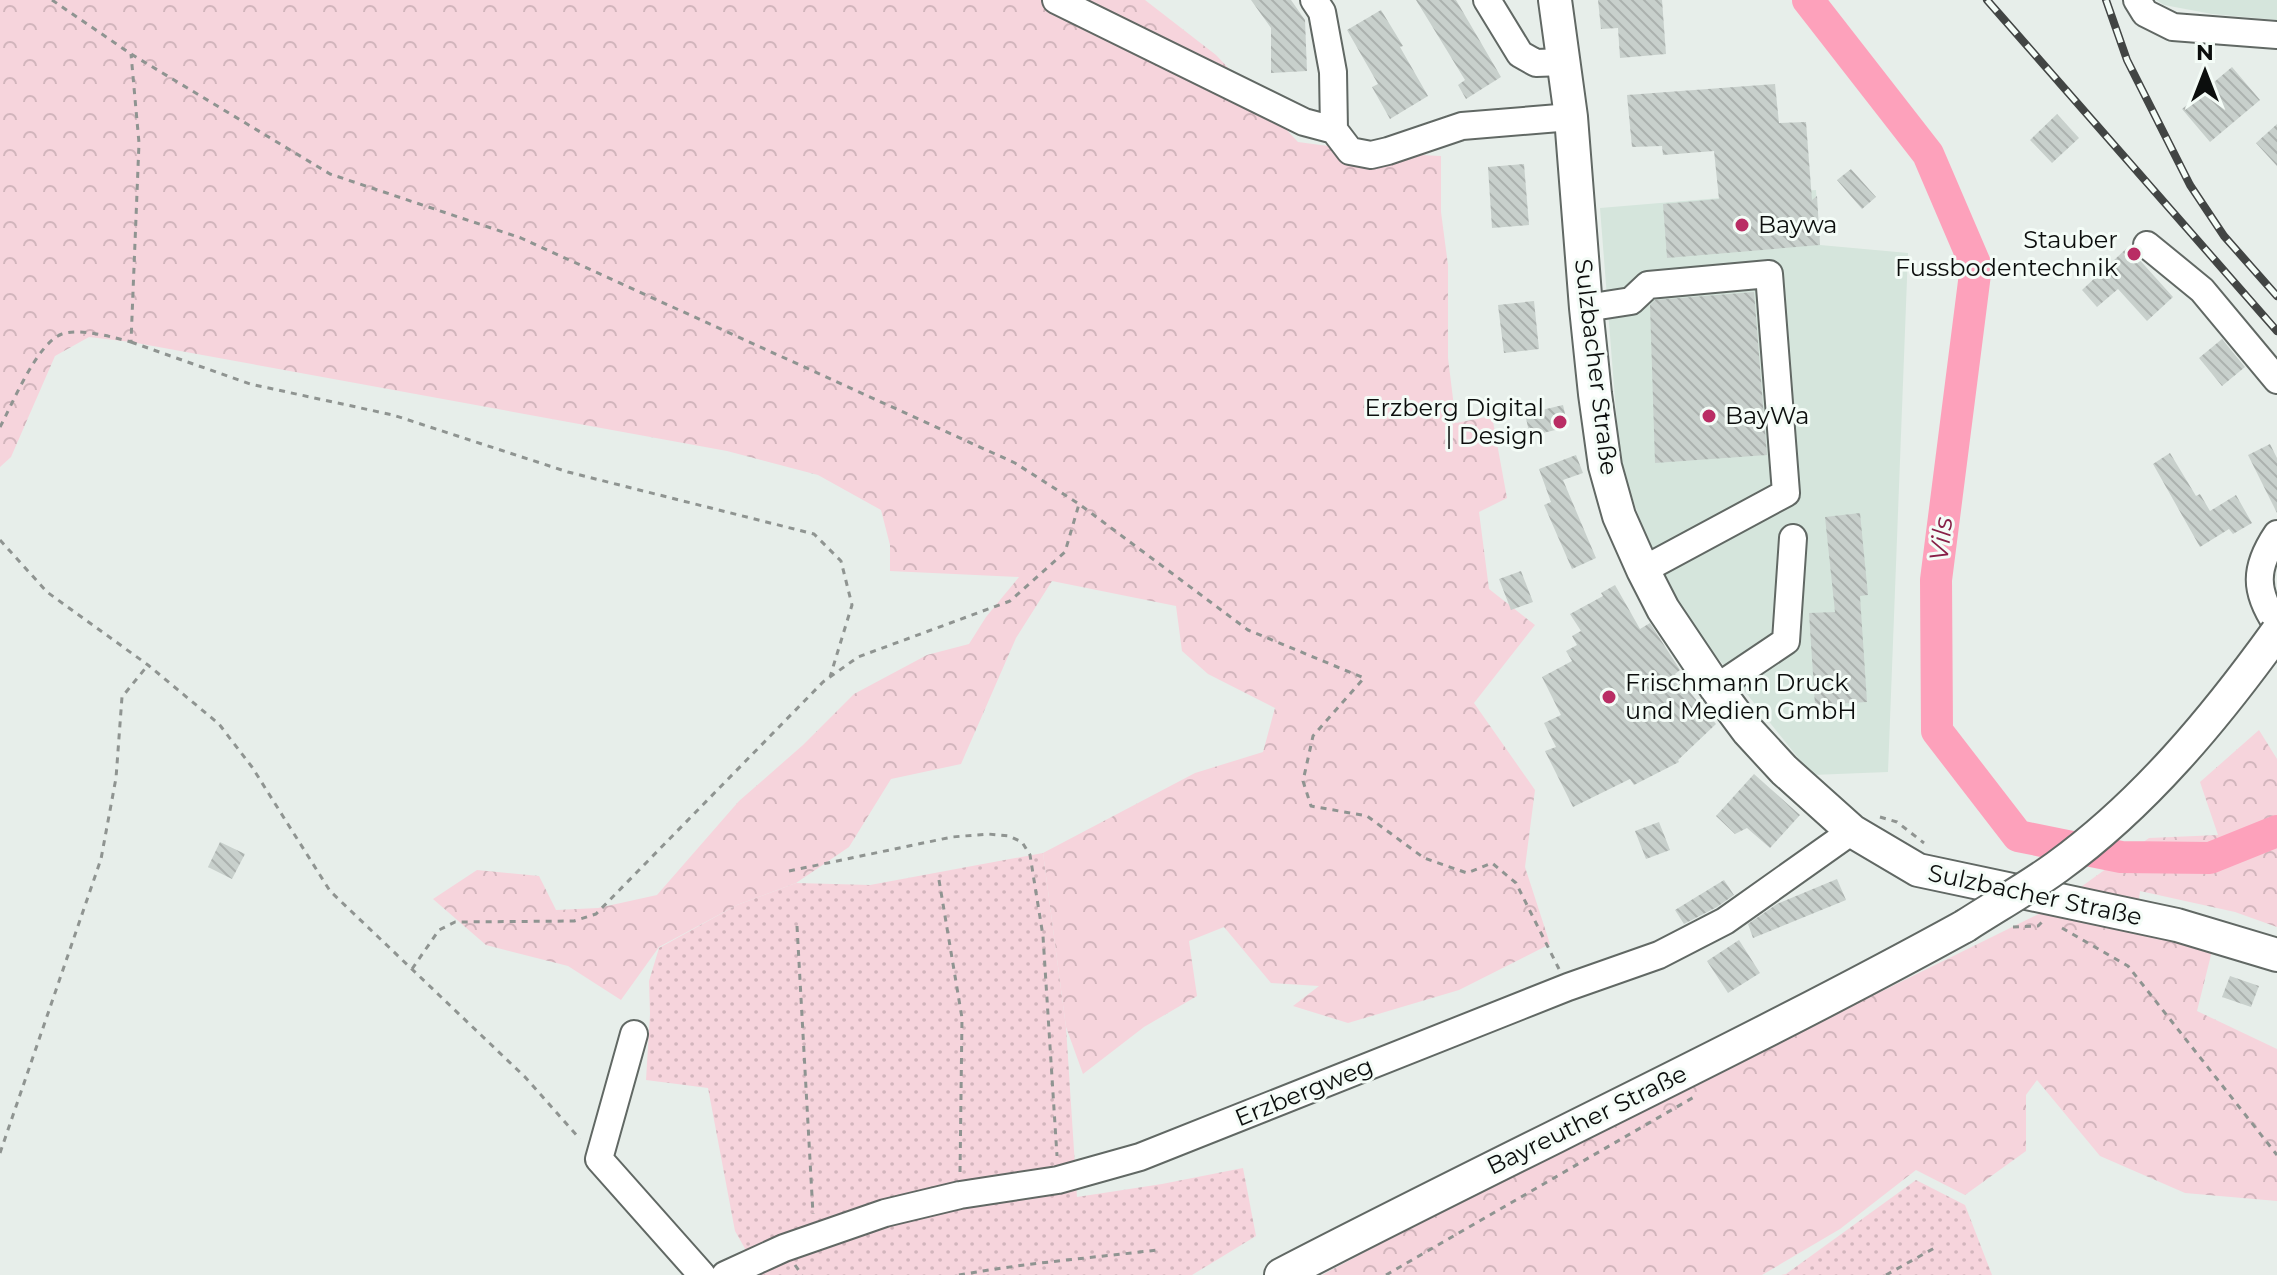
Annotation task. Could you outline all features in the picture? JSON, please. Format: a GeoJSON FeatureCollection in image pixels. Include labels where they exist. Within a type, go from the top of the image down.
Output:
{"type":"FeatureCollection","features":[{"type":"Feature","properties":{"kind":"main road","name":"Sulzbacher Straße"},"geometry":{"type":"LineString","coordinates":[[1555,0],[1571,117],[1586,308],[1605,466],[1619,516],[1663,609],[1748,731],[1784,770],[1852,831],[1918,870],[2177,925],[2277,955]]}},
{"type":"Feature","properties":{"kind":"main road","name":"Bayreuther Straße"},"geometry":{"type":"LineString","coordinates":[[1281,1275],[1894,965],[1965,926],[2058,867],[2138,797],[2195,737],[2277,632]]}},
{"type":"Feature","properties":{"kind":"street"},"geometry":{"type":"LineString","coordinates":[[1056,0],[1304,122],[1334,130]]}},
{"type":"Feature","properties":{"kind":"street"},"geometry":{"type":"LineString","coordinates":[[1314,0],[1322,12],[1333,72],[1334,130],[1350,151],[1371,155],[1462,126],[1571,117]]}},
{"type":"Feature","properties":{"kind":"street"},"geometry":{"type":"LineString","coordinates":[[1487,0],[1520,54],[1536,63],[1564,62]]}},
{"type":"Feature","properties":{"kind":"street"},"geometry":{"type":"LineString","coordinates":[[2137,0],[2145,13],[2173,27],[2277,35]]}},
{"type":"Feature","properties":{"kind":"street"},"geometry":{"type":"LineString","coordinates":[[2147,245],[2202,290],[2277,380]]}},
{"type":"Feature","properties":{"kind":"street"},"geometry":{"type":"LineString","coordinates":[[1586,308],[1631,301],[1648,285],[1769,274],[1786,493],[1643,570]]}},
{"type":"Feature","properties":{"kind":"street"},"geometry":{"type":"LineString","coordinates":[[2277,534],[2260,564],[2259,588],[2265,608],[2277,625]]}},
{"type":"Feature","properties":{"kind":"street"},"geometry":{"type":"LineString","coordinates":[[1716,688],[1786,641],[1793,538]]}},
{"type":"Feature","properties":{"kind":"street","name":"Erzbergweg"},"geometry":{"type":"LineString","coordinates":[[725,1275],[784,1248],[885,1213],[960,1195],[1058,1180],[1140,1157],[1568,987],[1659,955],[1725,921],[1852,831]]}},
{"type":"Feature","properties":{"kind":"street"},"geometry":{"type":"LineString","coordinates":[[634,1034],[599,1159],[702,1275]]}},
{"type":"Feature","properties":{"kind":"path"},"geometry":{"type":"LineString","coordinates":[[52,0],[131,54],[330,174],[521,238],[1015,463],[1079,504],[1248,630],[1364,678],[1313,736],[1303,781],[1311,806],[1367,816],[1424,858],[1467,873],[1492,863],[1516,883],[1568,987]]}},
{"type":"Feature","properties":{"kind":"path"},"geometry":{"type":"LineString","coordinates":[[131,54],[139,143],[131,342]]}},
{"type":"Feature","properties":{"kind":"path"},"geometry":{"type":"LineString","coordinates":[[0,427],[40,351],[62,334],[96,332],[250,384],[393,415],[568,472],[814,534],[841,561],[852,605],[830,677]]}},
{"type":"Feature","properties":{"kind":"path"},"geometry":{"type":"LineString","coordinates":[[412,969],[439,930],[455,922],[574,921],[596,914],[823,682],[858,657],[1010,601],[1065,552],[1079,504]]}},
{"type":"Feature","properties":{"kind":"path"},"geometry":{"type":"LineString","coordinates":[[0,540],[47,592],[148,665],[219,724],[252,767],[330,891],[525,1077],[599,1159]]}},
{"type":"Feature","properties":{"kind":"path"},"geometry":{"type":"LineString","coordinates":[[0,1153],[101,859],[116,778],[122,697],[148,665]]}},
{"type":"Feature","properties":{"kind":"path"},"geometry":{"type":"LineString","coordinates":[[789,871],[952,837],[988,834],[1009,836],[1022,842],[1030,855],[1043,936],[1058,1180]]}},
{"type":"Feature","properties":{"kind":"path"},"geometry":{"type":"LineString","coordinates":[[939,880],[962,1018],[960,1195]]}},
{"type":"Feature","properties":{"kind":"path"},"geometry":{"type":"LineString","coordinates":[[2057,925],[2128,966],[2277,1155]]}},
{"type":"Feature","properties":{"kind":"path"},"geometry":{"type":"LineString","coordinates":[[797,926],[811,1198],[816,1237]]}},
{"type":"Feature","properties":{"kind":"path"},"geometry":{"type":"LineString","coordinates":[[1886,1275],[1938,1246]]}},
{"type":"Feature","properties":{"kind":"path"},"geometry":{"type":"LineString","coordinates":[[959,1275],[1157,1250]]}},
{"type":"Feature","properties":{"kind":"shaded area"},"geometry":{"type":"Polygon","coordinates":[[[2156,0],[2277,0],[2277,20],[2212,14],[2164,5],[2156,0]]]}},
{"type":"Feature","properties":{"kind":"shaded area","name":"BayWa"},"geometry":{"type":"Polygon","coordinates":[[[1816,190],[1820,245],[1908,253],[1888,772],[1812,775],[1688,621],[1649,545],[1620,463],[1600,208],[1816,190]]]}},
{"type":"Feature","properties":{"kind":"green space"},"geometry":{"type":"Polygon","coordinates":[[[0,0],[1145,0],[1216,55],[1298,142],[1381,153],[1441,156],[1441,212],[1448,265],[1448,358],[1456,423],[1492,416],[1507,498],[1479,512],[1489,589],[1535,625],[1474,703],[1535,790],[1525,867],[1550,944],[1459,990],[1348,1023],[1293,1006],[1319,986],[1271,983],[1224,927],[1189,941],[1197,996],[1144,1027],[1083,1074],[1066,1027],[1043,853],[1195,773],[1263,752],[1275,708],[1208,674],[1182,651],[1176,606],[1052,581],[1016,638],[961,764],[891,779],[849,847],[796,883],[737,905],[659,947],[621,1000],[568,966],[486,945],[433,899],[477,870],[539,876],[556,910],[598,908],[657,895],[739,801],[803,745],[854,694],[927,655],[969,644],[986,617],[1019,577],[890,571],[890,545],[881,510],[818,475],[727,451],[131,342],[89,337],[55,356],[11,457],[0,467],[0,0]]]}},
{"type":"Feature","properties":{"kind":"green space"},"geometry":{"type":"Polygon","coordinates":[[[2259,730],[2277,759],[2277,927],[2235,912],[2140,891],[2135,932],[2212,951],[2197,1011],[2277,1049],[2277,1201],[2185,1193],[2100,1156],[2037,1080],[2026,1095],[2026,1151],[1965,1195],[1916,1170],[1840,1229],[1762,1275],[1322,1275],[1454,1204],[2053,907],[2149,838],[2218,835],[2200,782],[2259,730]]]}},
{"type":"Feature","properties":{"kind":"green space"},"geometry":{"type":"Polygon","coordinates":[[[1043,853],[1066,1027],[1077,1197],[1243,1168],[1256,1236],[1192,1275],[760,1275],[735,1231],[708,1088],[646,1080],[649,981],[659,948],[737,905],[796,883],[870,885],[1043,853]]]}},
{"type":"Feature","properties":{"kind":"green space"},"geometry":{"type":"Polygon","coordinates":[[[1916,1180],[1965,1205],[1992,1275],[1781,1275],[1786,1274],[1916,1180]]]}},
{"type":"Feature","properties":{"kind":"building"},"geometry":{"type":"Polygon","coordinates":[[[1251,0],[1291,0],[1305,20],[1307,71],[1271,73],[1271,28],[1251,0]]]}},
{"type":"Feature","properties":{"kind":"building"},"geometry":{"type":"Polygon","coordinates":[[[1416,0],[1456,0],[1501,77],[1466,99],[1458,85],[1465,80],[1416,0]]]}},
{"type":"Feature","properties":{"kind":"building"},"geometry":{"type":"Polygon","coordinates":[[[1598,0],[1662,0],[1666,54],[1620,58],[1618,28],[1601,29],[1598,0]]]}},
{"type":"Feature","properties":{"kind":"building"},"geometry":{"type":"Polygon","coordinates":[[[1381,10],[1428,96],[1390,119],[1372,87],[1378,84],[1347,30],[1381,10]]]}},
{"type":"Feature","properties":{"kind":"building"},"geometry":{"type":"Polygon","coordinates":[[[2232,67],[2260,100],[2210,142],[2182,109],[2232,67]]]}},
{"type":"Feature","properties":{"kind":"building"},"geometry":{"type":"Polygon","coordinates":[[[1775,84],[1779,123],[1806,122],[1812,200],[1817,196],[1820,245],[1667,258],[1663,204],[1719,199],[1714,151],[1663,155],[1662,146],[1632,147],[1627,95],[1775,84]]]}},
{"type":"Feature","properties":{"kind":"building"},"geometry":{"type":"Polygon","coordinates":[[[2057,114],[2079,138],[2052,163],[2030,140],[2057,114]]]}},
{"type":"Feature","properties":{"kind":"building"},"geometry":{"type":"Polygon","coordinates":[[[2277,124],[2277,166],[2256,143],[2277,124]]]}},
{"type":"Feature","properties":{"kind":"building"},"geometry":{"type":"Polygon","coordinates":[[[1524,164],[1529,225],[1492,228],[1488,167],[1524,164]]]}},
{"type":"Feature","properties":{"kind":"building"},"geometry":{"type":"Polygon","coordinates":[[[1851,169],[1876,197],[1862,209],[1837,180],[1851,169]]]}},
{"type":"Feature","properties":{"kind":"building"},"geometry":{"type":"Polygon","coordinates":[[[2128,247],[2173,297],[2147,321],[2118,289],[2097,307],[2082,290],[2128,247]]]}},
{"type":"Feature","properties":{"kind":"building","name":"BayWa"},"geometry":{"type":"Polygon","coordinates":[[[1754,292],[1767,455],[1655,463],[1650,305],[1655,300],[1754,292]]]}},
{"type":"Feature","properties":{"kind":"building"},"geometry":{"type":"Polygon","coordinates":[[[1534,301],[1539,349],[1504,353],[1498,305],[1534,301]]]}},
{"type":"Feature","properties":{"kind":"building"},"geometry":{"type":"Polygon","coordinates":[[[2222,339],[2245,367],[2222,386],[2199,358],[2222,339]]]}},
{"type":"Feature","properties":{"kind":"building"},"geometry":{"type":"Polygon","coordinates":[[[1563,405],[1568,427],[1530,436],[1525,414],[1563,405]]]}},
{"type":"Feature","properties":{"kind":"building"},"geometry":{"type":"Polygon","coordinates":[[[2270,444],[2277,458],[2277,513],[2248,455],[2270,444]]]}},
{"type":"Feature","properties":{"kind":"building"},"geometry":{"type":"Polygon","coordinates":[[[2170,453],[2196,496],[2200,494],[2210,511],[2236,495],[2252,523],[2233,534],[2229,529],[2200,547],[2153,464],[2170,453]]]}},
{"type":"Feature","properties":{"kind":"building"},"geometry":{"type":"Polygon","coordinates":[[[1576,455],[1583,473],[1563,480],[1596,558],[1572,569],[1544,505],[1551,502],[1539,469],[1576,455]]]}},
{"type":"Feature","properties":{"kind":"building"},"geometry":{"type":"Polygon","coordinates":[[[1860,513],[1868,595],[1860,596],[1867,702],[1815,705],[1809,613],[1835,612],[1825,517],[1860,513]]]}},
{"type":"Feature","properties":{"kind":"building"},"geometry":{"type":"Polygon","coordinates":[[[1521,571],[1533,602],[1511,610],[1499,579],[1521,571]]]}},
{"type":"Feature","properties":{"kind":"building","name":"Frischmann Druck und Medien GmbH"},"geometry":{"type":"Polygon","coordinates":[[[1615,585],[1640,629],[1650,623],[1680,670],[1675,674],[1716,724],[1679,762],[1634,785],[1630,779],[1573,807],[1545,751],[1556,747],[1544,723],[1561,715],[1542,677],[1572,661],[1566,651],[1577,645],[1572,636],[1581,631],[1570,614],[1603,596],[1601,593],[1615,585]]]}},
{"type":"Feature","properties":{"kind":"building"},"geometry":{"type":"Polygon","coordinates":[[[1754,774],[1800,815],[1770,848],[1747,828],[1735,834],[1716,816],[1754,774]]]}},
{"type":"Feature","properties":{"kind":"building"},"geometry":{"type":"Polygon","coordinates":[[[1659,822],[1670,850],[1646,859],[1635,831],[1659,822]]]}},
{"type":"Feature","properties":{"kind":"building"},"geometry":{"type":"Polygon","coordinates":[[[220,842],[245,854],[232,879],[208,867],[220,842]]]}},
{"type":"Feature","properties":{"kind":"building"},"geometry":{"type":"Polygon","coordinates":[[[1837,879],[1846,900],[1753,938],[1748,924],[1777,904],[1837,879]]]}},
{"type":"Feature","properties":{"kind":"building"},"geometry":{"type":"Polygon","coordinates":[[[1724,880],[1734,895],[1684,924],[1675,910],[1724,880]]]}},
{"type":"Feature","properties":{"kind":"building"},"geometry":{"type":"Polygon","coordinates":[[[1739,940],[1760,973],[1728,993],[1707,961],[1739,940]]]}},
{"type":"Feature","properties":{"kind":"building"},"geometry":{"type":"Polygon","coordinates":[[[2230,976],[2259,986],[2251,1007],[2222,997],[2230,976]]]}},
{"type":"Feature","properties":{"kind":"waterway","name":"Vils"},"geometry":{"type":"LineString","coordinates":[[1808,0],[1928,154],[1976,266],[1936,580],[1937,731],[2018,836],[2121,857],[2210,858],[2277,831]]}},
{"type":"Feature","properties":{"kind":"railway"},"geometry":{"type":"LineString","coordinates":[[1987,0],[2277,331]]}},
{"type":"Feature","properties":{"kind":"railway"},"geometry":{"type":"LineString","coordinates":[[2106,0],[2127,60],[2190,185],[2224,236],[2277,296]]}},
{"type":"Feature","properties":{"kind":"place","name":"Baywa"},"geometry":{"type":"Point","coordinates":[1742,225]}},
{"type":"Feature","properties":{"kind":"place","name":"Stauber Fussbodentechnik"},"geometry":{"type":"Point","coordinates":[2134,254]}},
{"type":"Feature","properties":{"kind":"place","name":"BayWa"},"geometry":{"type":"Point","coordinates":[1709,416]}},
{"type":"Feature","properties":{"kind":"place","name":"Erzberg Digital | Design"},"geometry":{"type":"Point","coordinates":[1560,422]}},
{"type":"Feature","properties":{"kind":"place","name":"Frischmann Druck und Medien GmbH"},"geometry":{"type":"Point","coordinates":[1609,697]}}]}
